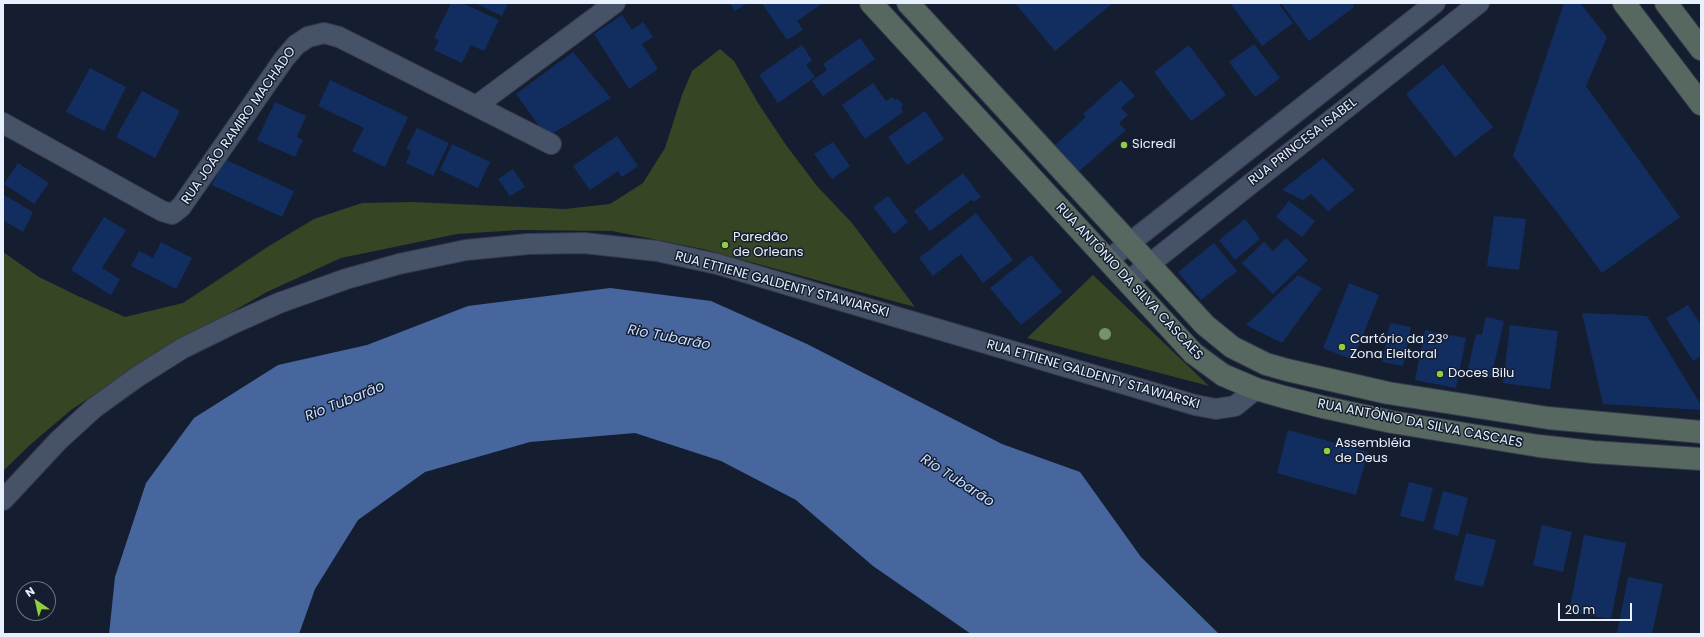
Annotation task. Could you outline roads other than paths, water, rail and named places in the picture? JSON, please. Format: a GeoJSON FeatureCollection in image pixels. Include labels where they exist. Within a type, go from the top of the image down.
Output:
{"type":"FeatureCollection","features":[{"type":"Feature","properties":{"kind":"main road","name":"RUA ANTÔNIO DA SILVA CASCAES"},"geometry":{"type":"LineString","coordinates":[[871,3],[1192,353],[1224,375],[1256,389],[1353,414],[1494,440],[1593,452],[1701,459]]}},
{"type":"Feature","properties":{"kind":"main road","name":"RUA ANTÔNIO DA SILVA CASCAES"},"geometry":{"type":"LineString","coordinates":[[908,3],[1205,325],[1232,347],[1266,364],[1344,384],[1498,411],[1605,424],[1691,431]]}},
{"type":"Feature","properties":{"kind":"main road"},"geometry":{"type":"LineString","coordinates":[[1624,3],[1701,104]]}},
{"type":"Feature","properties":{"kind":"main road"},"geometry":{"type":"LineString","coordinates":[[1642,27],[1668,5],[1701,49]]}},
{"type":"Feature","properties":{"kind":"main road"},"geometry":{"type":"LineString","coordinates":[[1256,389],[1266,364]]}},
{"type":"Feature","properties":{"kind":"main road"},"geometry":{"type":"LineString","coordinates":[[1494,440],[1498,411]]}},
{"type":"Feature","properties":{"kind":"main road"},"geometry":{"type":"LineString","coordinates":[[1679,458],[1691,431]]}},
{"type":"Feature","properties":{"kind":"street"},"geometry":{"type":"LineString","coordinates":[[551,144],[476,106],[615,3]]}},
{"type":"Feature","properties":{"kind":"street"},"geometry":{"type":"LineString","coordinates":[[1108,260],[1435,3]]}},
{"type":"Feature","properties":{"kind":"street","name":"RUA PRINCESA ISABEL"},"geometry":{"type":"LineString","coordinates":[[1127,282],[1479,3]]}},
{"type":"Feature","properties":{"kind":"street","name":"RUA JOÃO RAMIRO MACHADO"},"geometry":{"type":"LineString","coordinates":[[3,123],[162,211],[172,214],[181,207],[284,59],[296,45],[308,37],[324,33],[340,37],[476,106]]}},
{"type":"Feature","properties":{"kind":"street"},"geometry":{"type":"LineString","coordinates":[[1389,39],[1406,62]]}},
{"type":"Feature","properties":{"kind":"street","name":"RUA ETTIENE GALDENTY STAWIARSKI"},"geometry":{"type":"LineString","coordinates":[[3,500],[59,440],[94,408],[137,377],[183,348],[232,324],[279,304],[346,279],[399,264],[466,250],[528,244],[584,244],[649,250],[717,264],[1195,406],[1216,409],[1235,406],[1256,389]]}},
{"type":"Feature","properties":{"kind":"water","name":"Rio Tubarão"},"geometry":{"type":"Polygon","coordinates":[[[610,288],[711,301],[807,344],[1002,444],[1080,472],[1141,557],[1219,634],[971,634],[873,566],[796,500],[721,461],[635,433],[530,442],[425,472],[358,520],[315,589],[299,634],[109,634],[115,577],[146,483],[194,418],[278,365],[367,345],[468,306],[610,288]]]}},
{"type":"Feature","properties":{"kind":"place","name":"Sicredi"},"geometry":{"type":"Point","coordinates":[1124,145]}},
{"type":"Feature","properties":{"kind":"place","name":"Paredão de Orleans"},"geometry":{"type":"Point","coordinates":[725,245]}},
{"type":"Feature","properties":{"kind":"place","name":"Cartório da 23° Zona Eleitoral"},"geometry":{"type":"Point","coordinates":[1342,347]}},
{"type":"Feature","properties":{"kind":"place","name":"Doces Bilu"},"geometry":{"type":"Point","coordinates":[1440,374]}},
{"type":"Feature","properties":{"kind":"place","name":"Assembléia de Deus"},"geometry":{"type":"Point","coordinates":[1327,451]}}]}
